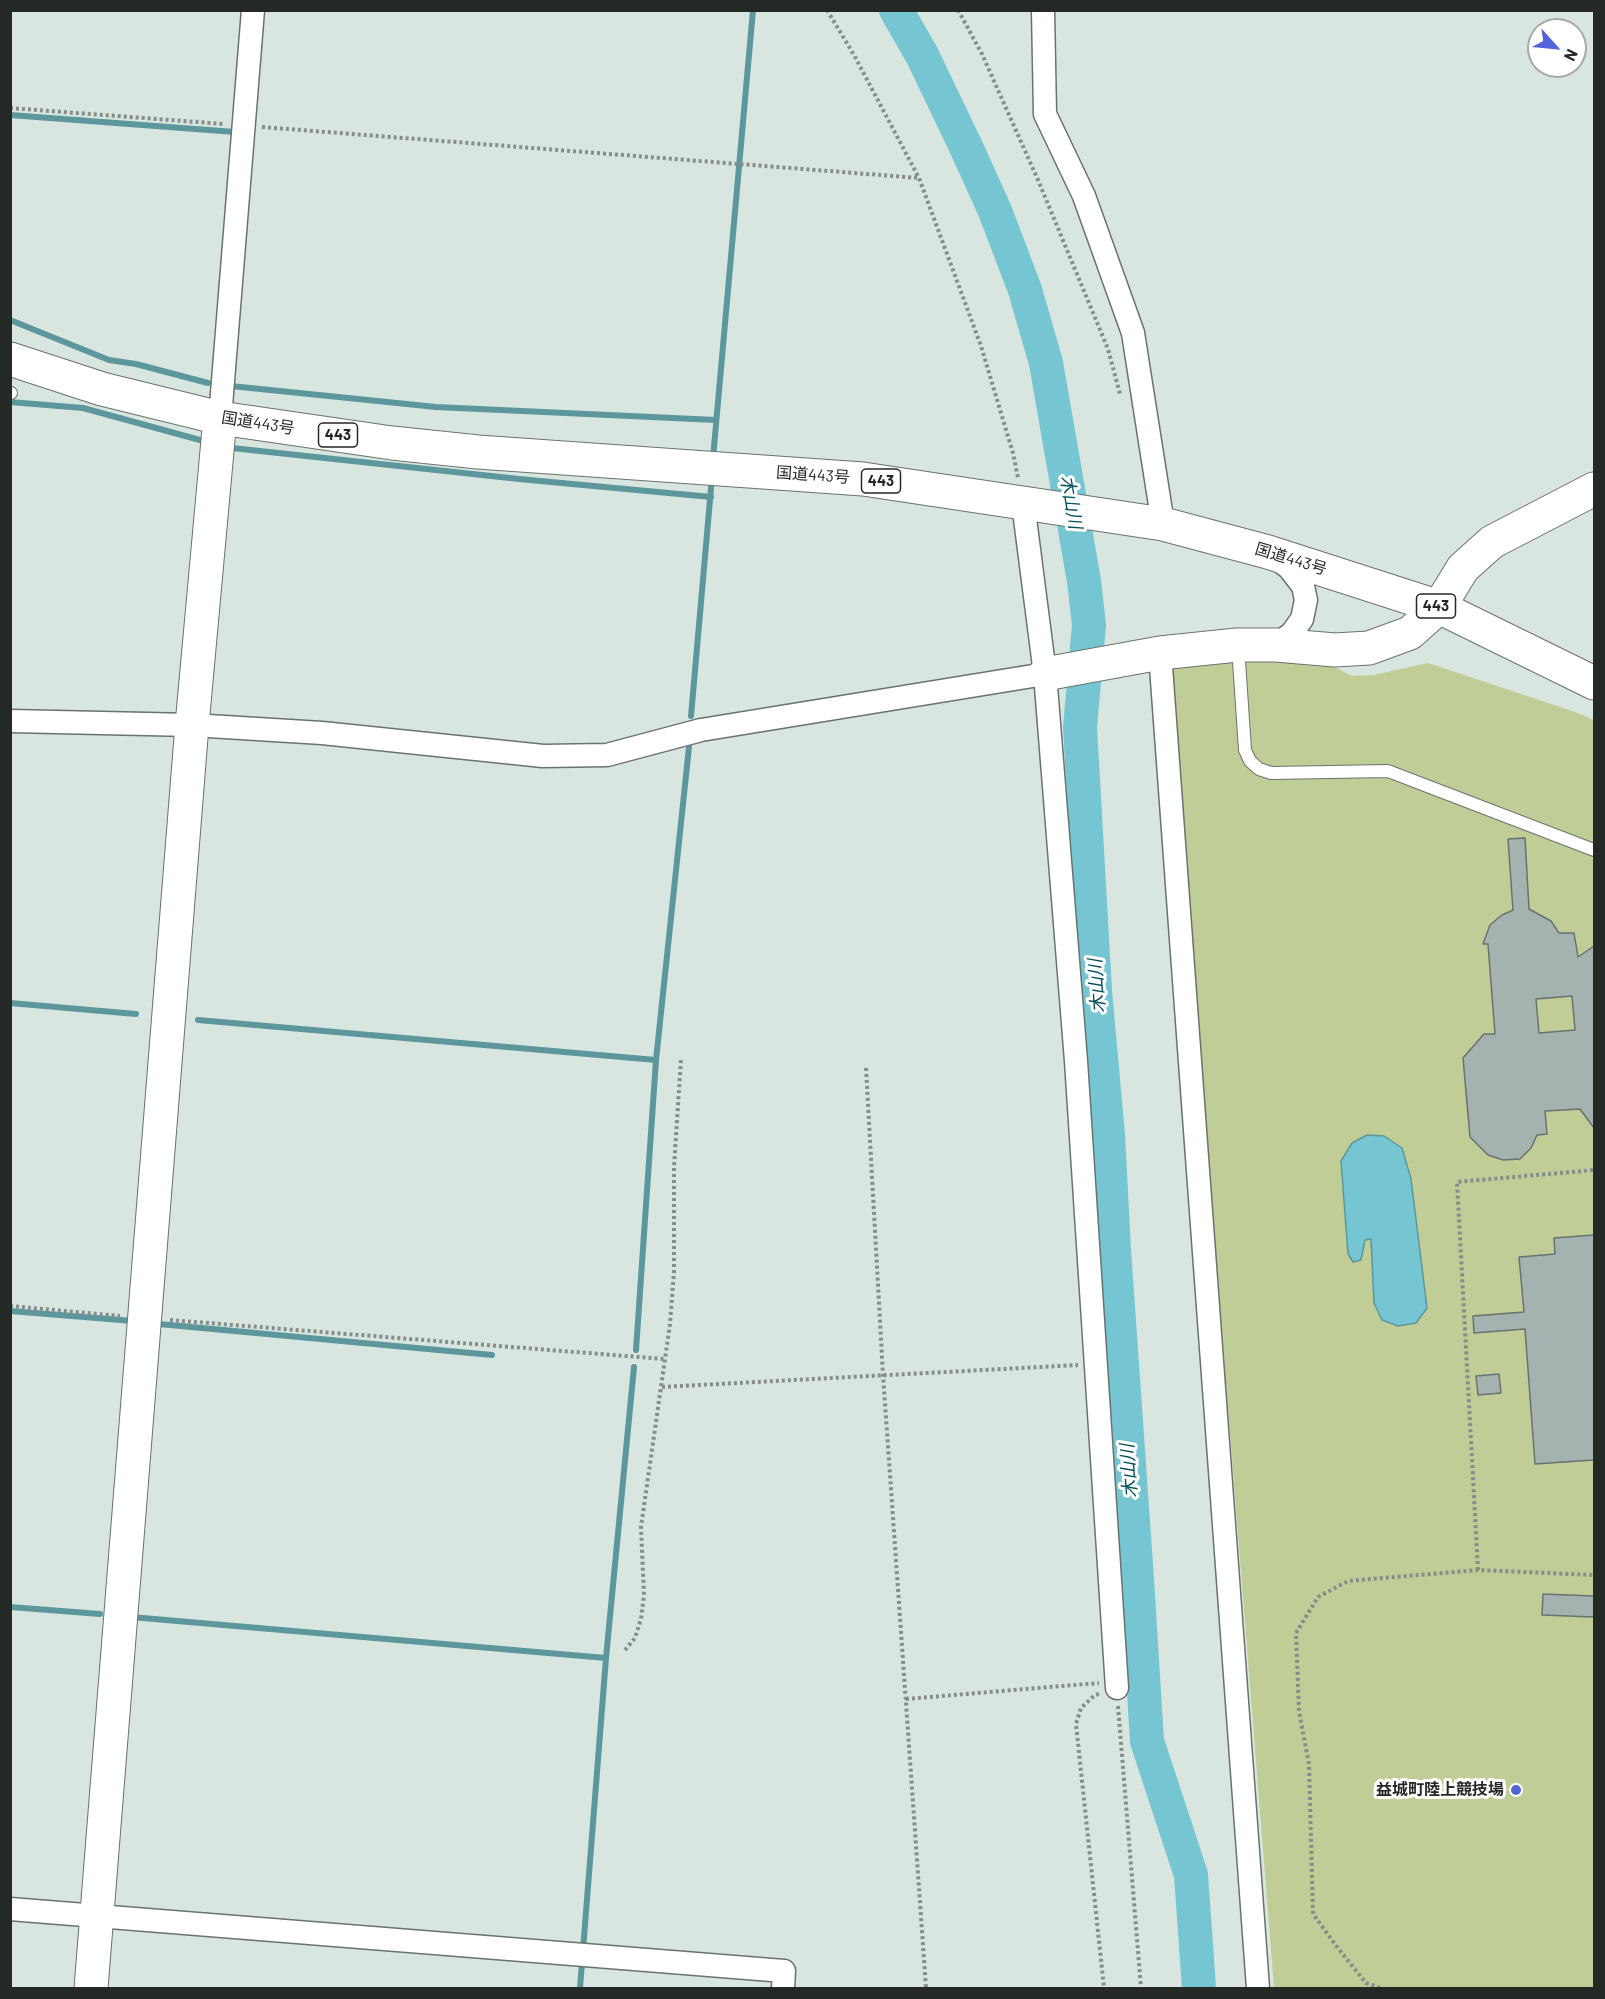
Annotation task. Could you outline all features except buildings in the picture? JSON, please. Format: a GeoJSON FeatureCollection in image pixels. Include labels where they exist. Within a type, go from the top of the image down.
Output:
{"type":"FeatureCollection","features":[{"type":"Feature","properties":{"kind":"main road","name":"国道443号"},"geometry":{"type":"LineString","coordinates":[[10,359],[102,389],[220,418],[403,444],[478,452],[863,479],[1156,523],[1268,552],[1439,607],[1594,683]]}},
{"type":"Feature","properties":{"kind":"main road"},"geometry":{"type":"LineString","coordinates":[[91,1989],[192,725],[220,418]]}},
{"type":"Feature","properties":{"kind":"main road"},"geometry":{"type":"LineString","coordinates":[[1045,674],[1154,654],[1238,645],[1276,645],[1335,650],[1369,648],[1410,633],[1439,607],[1463,568],[1492,542],[1594,489]]}},
{"type":"Feature","properties":{"kind":"street"},"geometry":{"type":"LineString","coordinates":[[220,418],[253,10]]}},
{"type":"Feature","properties":{"kind":"street"},"geometry":{"type":"LineString","coordinates":[[1043,10],[1045,114],[1083,196],[1133,333],[1156,523]]}},
{"type":"Feature","properties":{"kind":"street"},"geometry":{"type":"LineString","coordinates":[[1023,503],[1045,674],[1076,1061],[1117,1688]]}},
{"type":"Feature","properties":{"kind":"street"},"geometry":{"type":"LineString","coordinates":[[1268,552],[1289,568],[1303,586],[1306,600],[1302,619],[1292,633],[1276,645]]}},
{"type":"Feature","properties":{"kind":"street"},"geometry":{"type":"LineString","coordinates":[[1154,654],[1258,1989]]}},
{"type":"Feature","properties":{"kind":"street"},"geometry":{"type":"LineString","coordinates":[[10,721],[192,725],[322,733],[543,756],[607,755],[701,730],[1045,674]]}},
{"type":"Feature","properties":{"kind":"street"},"geometry":{"type":"LineString","coordinates":[[10,1909],[784,1971],[783,1989]]}},
{"type":"Feature","properties":{"kind":"lane"},"geometry":{"type":"LineString","coordinates":[[1238,645],[1245,750],[1250,761],[1259,768],[1271,773],[1388,771],[1594,850]]}},
{"type":"Feature","properties":{"kind":"path"},"geometry":{"type":"LineString","coordinates":[[827,10],[854,55],[919,178],[981,346],[1013,453],[1023,503]]}},
{"type":"Feature","properties":{"kind":"path"},"geometry":{"type":"LineString","coordinates":[[958,10],[982,54],[1038,180],[1108,349],[1122,403]]}},
{"type":"Feature","properties":{"kind":"path"},"geometry":{"type":"LineString","coordinates":[[10,108],[919,178]]}},
{"type":"Feature","properties":{"kind":"path"},"geometry":{"type":"LineString","coordinates":[[625,1650],[634,1638],[641,1619],[644,1595],[641,1527],[670,1324],[674,1271],[674,1167],[681,1059]]}},
{"type":"Feature","properties":{"kind":"path"},"geometry":{"type":"LineString","coordinates":[[866,1068],[883,1375],[926,1989]]}},
{"type":"Feature","properties":{"kind":"path"},"geometry":{"type":"LineString","coordinates":[[1478,1570],[1457,1182],[1594,1170]]}},
{"type":"Feature","properties":{"kind":"path"},"geometry":{"type":"LineString","coordinates":[[10,1306],[664,1359]]}},
{"type":"Feature","properties":{"kind":"path"},"geometry":{"type":"LineString","coordinates":[[662,1388],[1095,1364]]}},
{"type":"Feature","properties":{"kind":"path"},"geometry":{"type":"LineString","coordinates":[[1380,1989],[1366,1983],[1313,1914],[1309,1764],[1299,1711],[1296,1633],[1318,1597],[1348,1581],[1478,1570],[1594,1575]]}},
{"type":"Feature","properties":{"kind":"path"},"geometry":{"type":"LineString","coordinates":[[906,1699],[1100,1683],[1117,1688]]}},
{"type":"Feature","properties":{"kind":"path"},"geometry":{"type":"LineString","coordinates":[[1104,1989],[1076,1724],[1081,1708],[1095,1695],[1117,1688]]}},
{"type":"Feature","properties":{"kind":"path"},"geometry":{"type":"LineString","coordinates":[[1117,1688],[1142,1989]]}},
{"type":"Feature","properties":{"kind":"green space"},"geometry":{"type":"Polygon","coordinates":[[[1262,660],[1330,665],[1352,676],[1374,675],[1428,663],[1594,720],[1594,1988],[1274,1988],[1169,663],[1262,660]]]}},
{"type":"Feature","properties":{"kind":"water"},"geometry":{"type":"Polygon","coordinates":[[[1367,1135],[1384,1136],[1402,1148],[1411,1179],[1427,1308],[1416,1323],[1398,1326],[1382,1320],[1374,1303],[1371,1239],[1365,1240],[1361,1260],[1353,1262],[1348,1254],[1341,1161],[1352,1143],[1367,1135]]]}},
{"type":"Feature","properties":{"kind":"waterway"},"geometry":{"type":"LineString","coordinates":[[713,458],[753,10]]}},
{"type":"Feature","properties":{"kind":"waterway","name":"木山川"},"geometry":{"type":"LineString","coordinates":[[896,10],[922,55],[967,149],[995,211],[1025,290],[1046,363],[1084,581],[1089,625],[1080,727],[1095,991],[1108,1135],[1147,1741],[1191,1875],[1199,1988]]}},
{"type":"Feature","properties":{"kind":"waterway"},"geometry":{"type":"LineString","coordinates":[[10,115],[235,132]]}},
{"type":"Feature","properties":{"kind":"waterway"},"geometry":{"type":"LineString","coordinates":[[10,320],[109,360],[136,364],[208,383]]}},
{"type":"Feature","properties":{"kind":"waterway"},"geometry":{"type":"LineString","coordinates":[[231,386],[436,407],[716,420]]}},
{"type":"Feature","properties":{"kind":"waterway"},"geometry":{"type":"LineString","coordinates":[[10,402],[83,408],[200,440]]}},
{"type":"Feature","properties":{"kind":"waterway"},"geometry":{"type":"LineString","coordinates":[[232,448],[711,497]]}},
{"type":"Feature","properties":{"kind":"waterway"},"geometry":{"type":"LineString","coordinates":[[691,716],[712,477]]}},
{"type":"Feature","properties":{"kind":"waterway"},"geometry":{"type":"LineString","coordinates":[[636,1350],[656,1060],[689,747]]}},
{"type":"Feature","properties":{"kind":"waterway"},"geometry":{"type":"LineString","coordinates":[[10,1003],[136,1014]]}},
{"type":"Feature","properties":{"kind":"waterway"},"geometry":{"type":"LineString","coordinates":[[198,1020],[656,1060]]}},
{"type":"Feature","properties":{"kind":"waterway"},"geometry":{"type":"LineString","coordinates":[[10,1311],[133,1321]]}},
{"type":"Feature","properties":{"kind":"waterway"},"geometry":{"type":"LineString","coordinates":[[159,1324],[492,1355]]}},
{"type":"Feature","properties":{"kind":"waterway"},"geometry":{"type":"LineString","coordinates":[[580,1988],[606,1658],[634,1367]]}},
{"type":"Feature","properties":{"kind":"waterway"},"geometry":{"type":"LineString","coordinates":[[10,1607],[100,1614]]}},
{"type":"Feature","properties":{"kind":"waterway"},"geometry":{"type":"LineString","coordinates":[[131,1617],[606,1658]]}},
{"type":"Feature","properties":{"kind":"place","name":"益城町陸上競技場"},"geometry":{"type":"Point","coordinates":[1516,1790]}}]}
